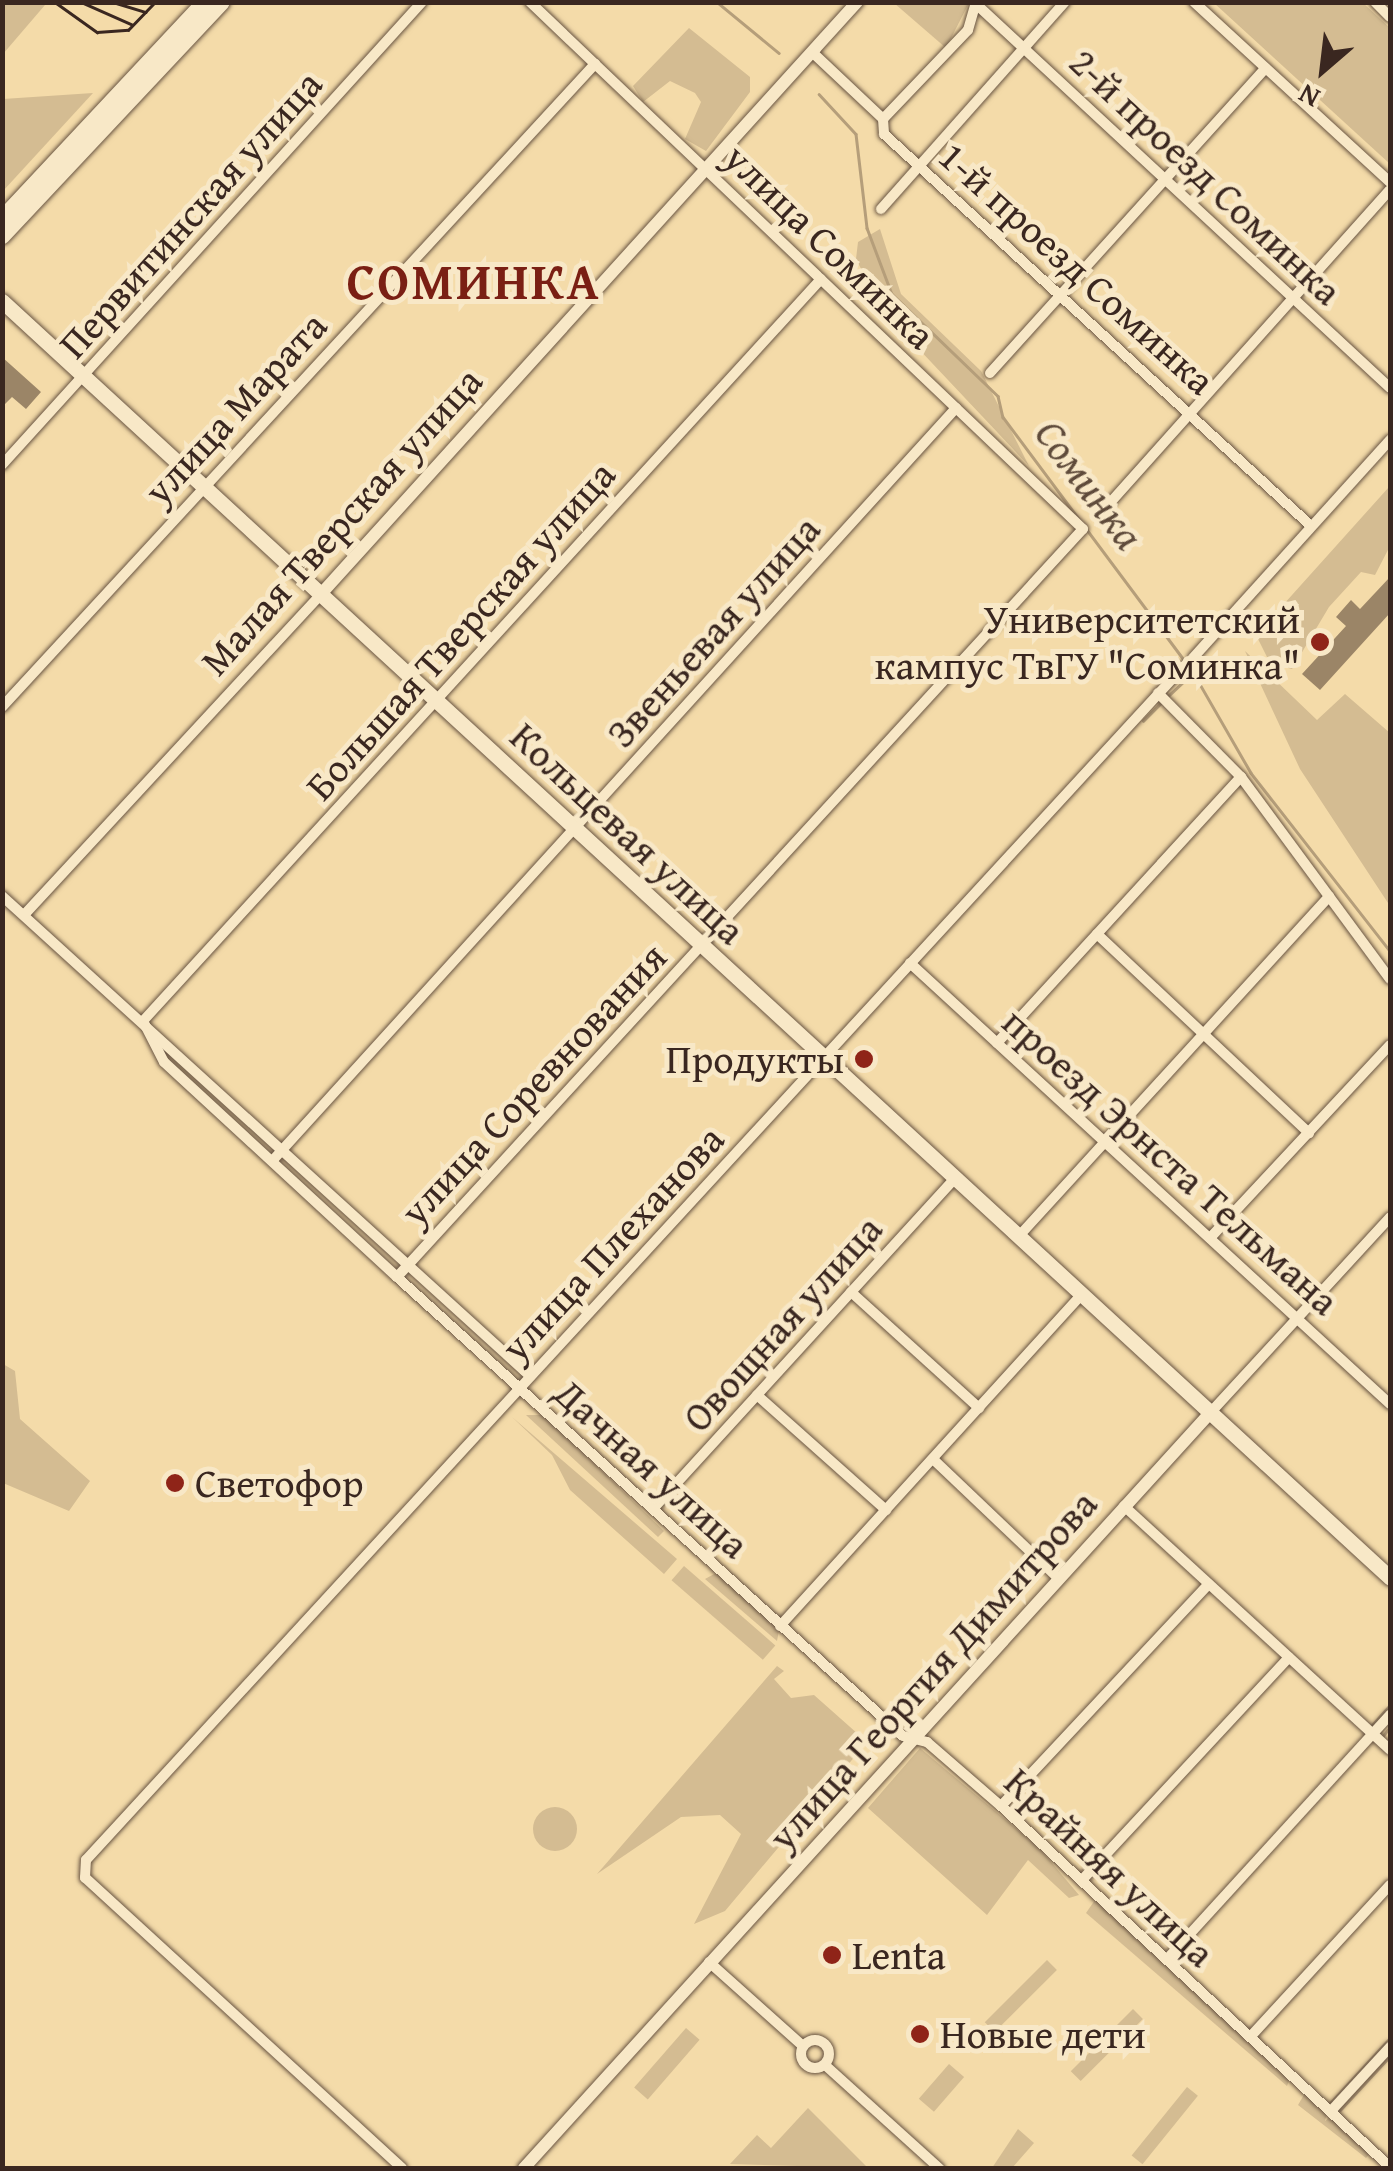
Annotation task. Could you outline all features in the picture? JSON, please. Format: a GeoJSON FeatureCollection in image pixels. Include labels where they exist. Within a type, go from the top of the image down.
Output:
{"type":"FeatureCollection","features":[{"type":"Feature","properties":{"kind":"main road"},"geometry":{"type":"LineString","coordinates":[[2,217],[203,2]]}},
{"type":"Feature","properties":{"kind":"main road"},"geometry":{"type":"LineString","coordinates":[[2,236],[222,2]]}},
{"type":"Feature","properties":{"kind":"main road","name":"Кольцевая улица"},"geometry":{"type":"LineString","coordinates":[[2,301],[1390,1578]]}},
{"type":"Feature","properties":{"kind":"street","name":"Первитинская улица"},"geometry":{"type":"LineString","coordinates":[[2,465],[422,2]]}},
{"type":"Feature","properties":{"kind":"street","name":"улица Соминка"},"geometry":{"type":"LineString","coordinates":[[530,2],[956,408],[1079,534]]}},
{"type":"Feature","properties":{"kind":"street","name":"Малая Тверская улица"},"geometry":{"type":"LineString","coordinates":[[24,915],[321,594],[857,2]]}},
{"type":"Feature","properties":{"kind":"street"},"geometry":{"type":"LineString","coordinates":[[881,209],[1065,2]]}},
{"type":"Feature","properties":{"kind":"street"},"geometry":{"type":"LineString","coordinates":[[1194,2],[1390,182]]}},
{"type":"Feature","properties":{"kind":"street"},"geometry":{"type":"LineString","coordinates":[[883,120],[968,30],[976,3]]}},
{"type":"Feature","properties":{"kind":"street","name":"2-й проезд Соминка"},"geometry":{"type":"LineString","coordinates":[[976,3],[1390,388]]}},
{"type":"Feature","properties":{"kind":"street","name":"1-й проезд Соминка"},"geometry":{"type":"LineString","coordinates":[[812,52],[883,120],[884,134],[1064,291],[1310,525]]}},
{"type":"Feature","properties":{"kind":"street","name":"улица Марата"},"geometry":{"type":"LineString","coordinates":[[2,707],[595,64]]}},
{"type":"Feature","properties":{"kind":"street"},"geometry":{"type":"LineString","coordinates":[[990,373],[1266,68]]}},
{"type":"Feature","properties":{"kind":"street"},"geometry":{"type":"LineString","coordinates":[[1109,504],[1390,190]]}},
{"type":"Feature","properties":{"kind":"street","name":"Большая Тверская улица"},"geometry":{"type":"LineString","coordinates":[[143,1020],[821,280]]}},
{"type":"Feature","properties":{"kind":"street","name":"Звеньевая улица"},"geometry":{"type":"LineString","coordinates":[[273,1160],[956,408]]}},
{"type":"Feature","properties":{"kind":"street","name":"улица Плеханова"},"geometry":{"type":"LineString","coordinates":[[402,2168],[85,1878],[86,1860],[1390,440]]}},
{"type":"Feature","properties":{"kind":"street","name":"улица Соревнования"},"geometry":{"type":"LineString","coordinates":[[398,1277],[1079,534]]}},
{"type":"Feature","properties":{"kind":"street"},"geometry":{"type":"LineString","coordinates":[[1158,693],[1241,777],[1390,978]]}},
{"type":"Feature","properties":{"kind":"street"},"geometry":{"type":"LineString","coordinates":[[997,1043],[1241,777]]}},
{"type":"Feature","properties":{"kind":"street","name":"Дачная улица"},"geometry":{"type":"LineString","coordinates":[[2,896],[143,1020],[530,1376]]}},
{"type":"Feature","properties":{"kind":"street"},"geometry":{"type":"LineString","coordinates":[[1020,1236],[1329,896]]}},
{"type":"Feature","properties":{"kind":"street"},"geometry":{"type":"LineString","coordinates":[[1097,934],[1309,1132]]}},
{"type":"Feature","properties":{"kind":"street","name":"проезд Эрнста Тельмана"},"geometry":{"type":"LineString","coordinates":[[910,963],[1388,1396]]}},
{"type":"Feature","properties":{"kind":"street","name":"Дачная улица"},"geometry":{"type":"LineString","coordinates":[[143,1020],[164,1062],[780,1626]]}},
{"type":"Feature","properties":{"kind":"street"},"geometry":{"type":"LineString","coordinates":[[1210,1238],[1390,1046]]}},
{"type":"Feature","properties":{"kind":"street","name":"Овощная улица"},"geometry":{"type":"LineString","coordinates":[[653,1509],[955,1178]]}},
{"type":"Feature","properties":{"kind":"street","name":"улица Георгия Димитрова"},"geometry":{"type":"LineString","coordinates":[[524,2168],[1390,1217]]}},
{"type":"Feature","properties":{"kind":"street"},"geometry":{"type":"LineString","coordinates":[[851,1292],[979,1408]]}},
{"type":"Feature","properties":{"kind":"street"},"geometry":{"type":"LineString","coordinates":[[780,1626],[1082,1294]]}},
{"type":"Feature","properties":{"kind":"street"},"geometry":{"type":"LineString","coordinates":[[757,1395],[886,1510]]}},
{"type":"Feature","properties":{"kind":"street"},"geometry":{"type":"LineString","coordinates":[[932,1459],[1058,1578]]}},
{"type":"Feature","properties":{"kind":"street"},"geometry":{"type":"LineString","coordinates":[[1124,1506],[1390,1750]]}},
{"type":"Feature","properties":{"kind":"street"},"geometry":{"type":"LineString","coordinates":[[1002,1806],[1210,1584]]}},
{"type":"Feature","properties":{"kind":"street","name":"Крайняя улица"},"geometry":{"type":"LineString","coordinates":[[780,1626],[1002,1806],[1390,2167]]}},
{"type":"Feature","properties":{"kind":"street"},"geometry":{"type":"LineString","coordinates":[[1082,1880],[1288,1657]]}},
{"type":"Feature","properties":{"kind":"street"},"geometry":{"type":"LineString","coordinates":[[1167,1960],[1390,1715]]}},
{"type":"Feature","properties":{"kind":"street"},"geometry":{"type":"LineString","coordinates":[[1251,2036],[1390,1885]]}},
{"type":"Feature","properties":{"kind":"street"},"geometry":{"type":"LineString","coordinates":[[709,1962],[803,2046],[805,2064],[825,2065],[939,2168]]}},
{"type":"Feature","properties":{"kind":"street"},"geometry":{"type":"LineString","coordinates":[[803,2046],[824,2042],[825,2065]]}},
{"type":"Feature","properties":{"kind":"street"},"geometry":{"type":"LineString","coordinates":[[1330,2111],[1390,2047]]}},
{"type":"Feature","properties":{"kind":"shaded area"},"geometry":{"type":"Polygon","coordinates":[[[2,3],[45,5],[3,54],[2,3]]]}},
{"type":"Feature","properties":{"kind":"shaded area"},"geometry":{"type":"Polygon","coordinates":[[[894,3],[969,3],[946,48],[894,3]]]}},
{"type":"Feature","properties":{"kind":"shaded area"},"geometry":{"type":"Polygon","coordinates":[[[1214,3],[1363,3],[1390,28],[1390,164],[1214,3]]]}},
{"type":"Feature","properties":{"kind":"shaded area"},"geometry":{"type":"Polygon","coordinates":[[[689,28],[750,77],[750,92],[706,151],[685,139],[701,102],[695,93],[670,81],[643,102],[633,86],[689,28]]]}},
{"type":"Feature","properties":{"kind":"shaded area"},"geometry":{"type":"Polygon","coordinates":[[[93,93],[3,191],[3,99],[93,93]]]}},
{"type":"Feature","properties":{"kind":"shaded area"},"geometry":{"type":"Polygon","coordinates":[[[880,229],[901,294],[981,371],[1029,466],[882,310],[856,259],[858,242],[880,229]]]}},
{"type":"Feature","properties":{"kind":"shaded area"},"geometry":{"type":"Polygon","coordinates":[[[1389,487],[1390,546],[1375,575],[1361,572],[1329,607],[1292,669],[1270,663],[1256,635],[1389,487]]]}},
{"type":"Feature","properties":{"kind":"shaded area"},"geometry":{"type":"Polygon","coordinates":[[[1245,651],[1317,720],[1345,694],[1390,733],[1390,906],[1300,769],[1245,651]]]}},
{"type":"Feature","properties":{"kind":"shaded area"},"geometry":{"type":"Polygon","coordinates":[[[3,1364],[15,1371],[20,1419],[90,1481],[69,1511],[3,1483],[3,1364]]]}},
{"type":"Feature","properties":{"kind":"shaded area"},"geometry":{"type":"Polygon","coordinates":[[[526,1415],[544,1415],[664,1531],[658,1537],[526,1415]]]}},
{"type":"Feature","properties":{"kind":"shaded area"},"geometry":{"type":"Polygon","coordinates":[[[512,1417],[677,1559],[664,1574],[570,1490],[552,1455],[512,1417]]]}},
{"type":"Feature","properties":{"kind":"shaded area"},"geometry":{"type":"Polygon","coordinates":[[[684,1566],[775,1645],[763,1660],[672,1580],[684,1566]]]}},
{"type":"Feature","properties":{"kind":"shaded area"},"geometry":{"type":"Polygon","coordinates":[[[716,1573],[779,1630],[777,1641],[705,1579],[716,1573]]]}},
{"type":"Feature","properties":{"kind":"shaded area"},"geometry":{"type":"Polygon","coordinates":[[[777,1666],[784,1671],[774,1679],[791,1698],[814,1695],[867,1742],[725,1911],[694,1924],[741,1834],[720,1815],[681,1817],[597,1874],[777,1666]]]}},
{"type":"Feature","properties":{"kind":"shaded area"},"geometry":{"type":"Polygon","coordinates":[[[920,1748],[1039,1848],[1079,1895],[1069,1898],[1028,1860],[987,1915],[868,1808],[920,1748]]]}},
{"type":"Feature","properties":{"kind":"shaded area"},"geometry":{"type":"Polygon","coordinates":[[[555,1807],[571,1813],[577,1829],[571,1845],[555,1851],[539,1845],[533,1829],[539,1813],[555,1807]]]}},
{"type":"Feature","properties":{"kind":"shaded area"},"geometry":{"type":"Polygon","coordinates":[[[1095,1900],[1290,2078],[1287,2086],[1086,1913],[1095,1900]]]}},
{"type":"Feature","properties":{"kind":"shaded area"},"geometry":{"type":"Polygon","coordinates":[[[1047,1960],[1057,1970],[995,2032],[985,2022],[1047,1960]]]}},
{"type":"Feature","properties":{"kind":"shaded area"},"geometry":{"type":"Polygon","coordinates":[[[1133,2009],[1143,2019],[1081,2081],[1071,2071],[1133,2009]]]}},
{"type":"Feature","properties":{"kind":"shaded area"},"geometry":{"type":"Polygon","coordinates":[[[686,2028],[700,2040],[648,2099],[634,2088],[686,2028]]]}},
{"type":"Feature","properties":{"kind":"shaded area"},"geometry":{"type":"Polygon","coordinates":[[[949,2064],[964,2077],[934,2112],[919,2099],[949,2064]]]}},
{"type":"Feature","properties":{"kind":"shaded area"},"geometry":{"type":"Polygon","coordinates":[[[1187,2087],[1198,2096],[1142,2164],[1132,2155],[1187,2087]]]}},
{"type":"Feature","properties":{"kind":"shaded area"},"geometry":{"type":"Polygon","coordinates":[[[1305,2093],[1327,2113],[1325,2121],[1331,2116],[1371,2152],[1366,2158],[1298,2105],[1305,2093]]]}},
{"type":"Feature","properties":{"kind":"shaded area"},"geometry":{"type":"Polygon","coordinates":[[[808,2108],[868,2168],[730,2164],[757,2135],[771,2148],[808,2108]]]}},
{"type":"Feature","properties":{"kind":"shaded area"},"geometry":{"type":"Polygon","coordinates":[[[1018,2129],[1034,2143],[1012,2168],[992,2168],[1018,2129]]]}},
{"type":"Feature","properties":{"kind":"building"},"geometry":{"type":"Polygon","coordinates":[[[2,357],[41,392],[26,409],[12,397],[2,407],[2,357]]]}},
{"type":"Feature","properties":{"kind":"building"},"geometry":{"type":"Polygon","coordinates":[[[1390,577],[1390,613],[1320,690],[1302,674],[1346,626],[1336,617],[1351,600],[1360,609],[1390,577]]]}},
{"type":"Feature","properties":{"kind":"waterway","name":"Соминка"},"geometry":{"type":"LineString","coordinates":[[717,2],[779,53]]}},
{"type":"Feature","properties":{"kind":"waterway","name":"Соминка"},"geometry":{"type":"LineString","coordinates":[[819,94],[856,134],[867,228],[892,294],[998,396],[1003,417],[1193,672],[1251,773],[1390,951]]}},
{"type":"Feature","properties":{"kind":"waterway"},"geometry":{"type":"LineString","coordinates":[[1167,697],[1193,673]]}},
{"type":"Feature","properties":{"kind":"waterway"},"geometry":{"type":"LineString","coordinates":[[1143,721],[1163,701]]}},
{"type":"Feature","properties":{"kind":"waterway"},"geometry":{"type":"LineString","coordinates":[[1372,1725],[1390,1705]]}},
{"type":"Feature","properties":{"kind":"waterway"},"geometry":{"type":"LineString","coordinates":[[1382,1737],[1390,1727]]}},
{"type":"Feature","properties":{"kind":"waterway"},"geometry":{"type":"LineString","coordinates":[[1331,2102],[1390,2038]]}},
{"type":"Feature","properties":{"kind":"waterway"},"geometry":{"type":"LineString","coordinates":[[1340,2110],[1390,2056]]}},
{"type":"Feature","properties":{"kind":"tram line"},"geometry":{"type":"LineString","coordinates":[[55,2],[97,32],[128,30],[155,2]]}},
{"type":"Feature","properties":{"kind":"tram line"},"geometry":{"type":"LineString","coordinates":[[81,2],[131,24]]}},
{"type":"Feature","properties":{"kind":"tram line"},"geometry":{"type":"LineString","coordinates":[[113,2],[146,12]]}},
{"type":"Feature","properties":{"kind":"place","name":"Университетский кампус ТвГУ \"Соминка\""},"geometry":{"type":"Point","coordinates":[1320,642]}},
{"type":"Feature","properties":{"kind":"place","name":"Продукты"},"geometry":{"type":"Point","coordinates":[864,1059]}},
{"type":"Feature","properties":{"kind":"place","name":"Светофор"},"geometry":{"type":"Point","coordinates":[175,1483]}},
{"type":"Feature","properties":{"kind":"place","name":"Lenta"},"geometry":{"type":"Point","coordinates":[832,1955]}},
{"type":"Feature","properties":{"kind":"place","name":"Новые дети"},"geometry":{"type":"Point","coordinates":[920,2034]}},
{"type":"Feature","properties":{"kind":"district","name":"СОМИНКА"},"geometry":{"type":"Point","coordinates":[474,281]}}]}
